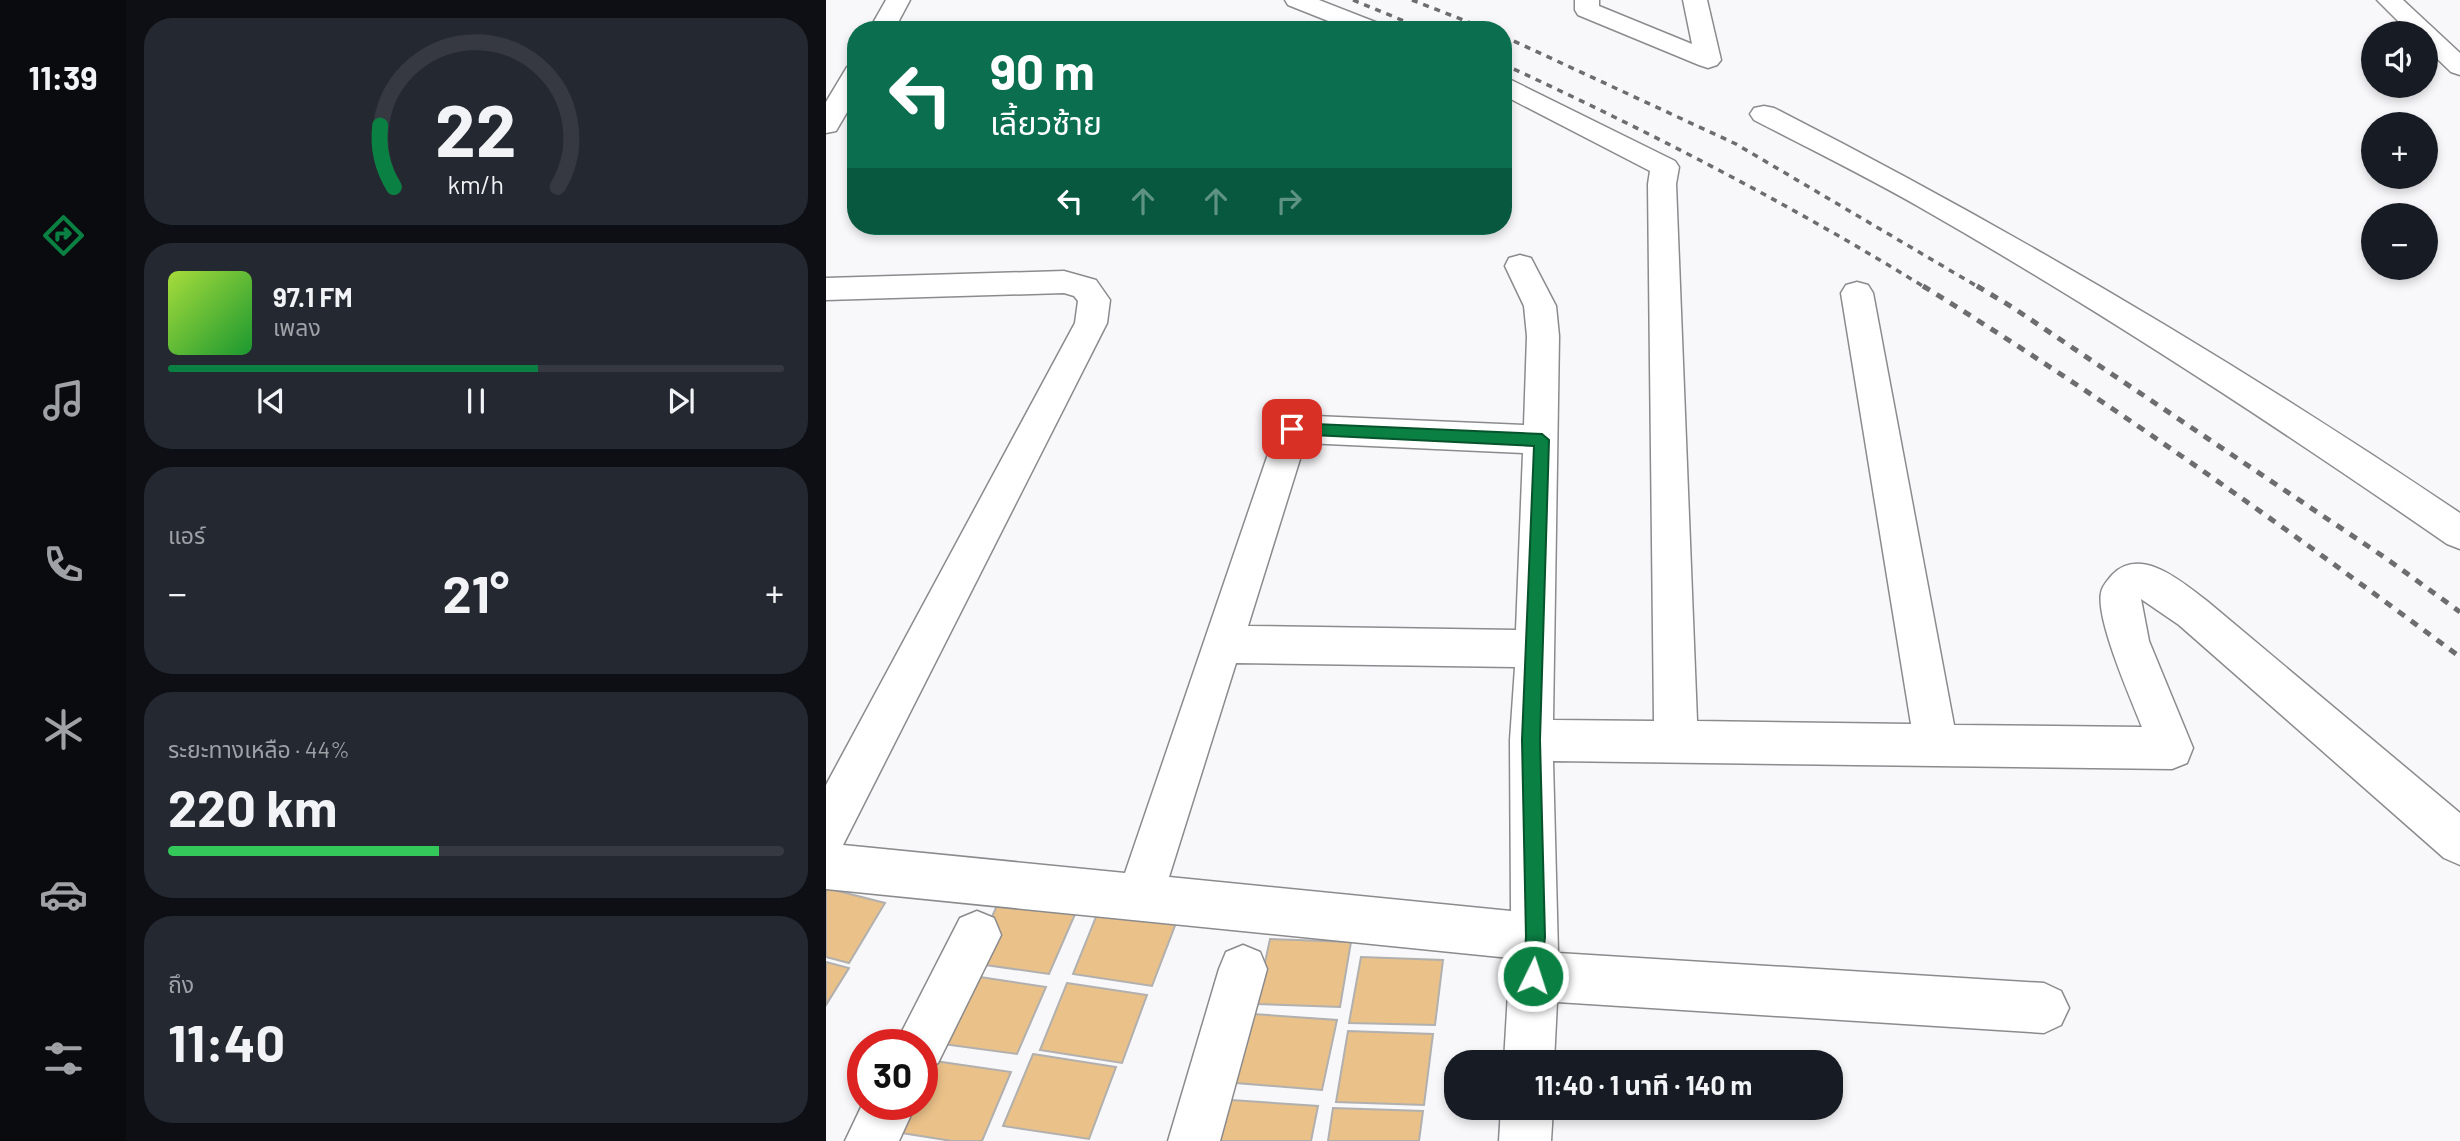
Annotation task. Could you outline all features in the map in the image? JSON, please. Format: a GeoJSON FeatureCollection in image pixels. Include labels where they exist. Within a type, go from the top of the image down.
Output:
{"type":"FeatureCollection","features":[{"type":"Feature","properties":{"kind":"street"},"geometry":{"type":"LineString","coordinates":[[886,21],[898,0]]}},
{"type":"Feature","properties":{"kind":"street"},"geometry":{"type":"LineString","coordinates":[[1297,0],[1351,21]]}},
{"type":"Feature","properties":{"kind":"street"},"geometry":{"type":"LineString","coordinates":[[1587,0],[1587,10],[1708,60],[1695,0]]}},
{"type":"Feature","properties":{"kind":"street"},"geometry":{"type":"LineString","coordinates":[[2389,0],[2411,21]]}},
{"type":"Feature","properties":{"kind":"street"},"geometry":{"type":"LineString","coordinates":[[2438,46],[2460,67]]}},
{"type":"Feature","properties":{"kind":"street"},"geometry":{"type":"LineString","coordinates":[[826,125],[847,89]]}},
{"type":"Feature","properties":{"kind":"street"},"geometry":{"type":"LineString","coordinates":[[1512,89],[1665,167],[1662,184],[1676,742]]}},
{"type":"Feature","properties":{"kind":"street"},"geometry":{"type":"LineString","coordinates":[[1764,114],[1937,205],[2140,324],[2380,478],[2460,533]]}},
{"type":"Feature","properties":{"kind":"street"},"geometry":{"type":"LineString","coordinates":[[1520,266],[1541,306],[1543,336],[1536,649],[1531,740],[1534,956],[1530,1050]]}},
{"type":"Feature","properties":{"kind":"street"},"geometry":{"type":"LineString","coordinates":[[826,289],[1064,282],[1086,288],[1094,300],[1091,323],[826,830]]}},
{"type":"Feature","properties":{"kind":"street"},"geometry":{"type":"LineString","coordinates":[[1857,293],[1936,746]]}},
{"type":"Feature","properties":{"kind":"street"},"geometry":{"type":"LineString","coordinates":[[1140,896],[1292,429],[1542,440]]}},
{"type":"Feature","properties":{"kind":"street"},"geometry":{"type":"LineString","coordinates":[[1531,740],[2172,748],[2129,641],[2120,594],[2132,581],[2153,584],[2193,612],[2460,842]]}},
{"type":"Feature","properties":{"kind":"street"},"geometry":{"type":"LineString","coordinates":[[1222,644],[1536,649]]}},
{"type":"Feature","properties":{"kind":"street"},"geometry":{"type":"LineString","coordinates":[[826,866],[1140,896],[1534,956],[2044,1008]]}},
{"type":"Feature","properties":{"kind":"street"},"geometry":{"type":"LineString","coordinates":[[928,1029],[977,935]]}},
{"type":"Feature","properties":{"kind":"street"},"geometry":{"type":"LineString","coordinates":[[1194,1141],[1243,969]]}},
{"type":"Feature","properties":{"kind":"street"},"geometry":{"type":"LineString","coordinates":[[871,1141],[882,1120]]}},
{"type":"Feature","properties":{"kind":"street"},"geometry":{"type":"LineString","coordinates":[[1525,1141],[1526,1120]]}},
{"type":"Feature","properties":{"kind":"building"},"geometry":{"type":"Polygon","coordinates":[[[826,888],[885,903],[849,963],[826,957],[826,888]]]}},
{"type":"Feature","properties":{"kind":"building"},"geometry":{"type":"Polygon","coordinates":[[[999,901],[1076,912],[1049,974],[971,963],[999,901]]]}},
{"type":"Feature","properties":{"kind":"building"},"geometry":{"type":"Polygon","coordinates":[[[1098,912],[1176,923],[1152,986],[1073,974],[1098,912]]]}},
{"type":"Feature","properties":{"kind":"building"},"geometry":{"type":"Polygon","coordinates":[[[1270,939],[1351,942],[1340,1007],[1256,1004],[1270,939]]]}},
{"type":"Feature","properties":{"kind":"building"},"geometry":{"type":"Polygon","coordinates":[[[1361,957],[1443,960],[1435,1025],[1349,1023],[1361,957]]]}},
{"type":"Feature","properties":{"kind":"building"},"geometry":{"type":"Polygon","coordinates":[[[826,962],[849,968],[826,1005],[826,962]]]}},
{"type":"Feature","properties":{"kind":"building"},"geometry":{"type":"Polygon","coordinates":[[[967,975],[1046,987],[1017,1054],[938,1043],[938,1037],[967,975]]]}},
{"type":"Feature","properties":{"kind":"building"},"geometry":{"type":"Polygon","coordinates":[[[1067,983],[1147,995],[1122,1063],[1040,1050],[1067,983]]]}},
{"type":"Feature","properties":{"kind":"building"},"geometry":{"type":"Polygon","coordinates":[[[1253,1014],[1337,1020],[1322,1090],[1236,1083],[1253,1014]]]}},
{"type":"Feature","properties":{"kind":"building"},"geometry":{"type":"Polygon","coordinates":[[[1348,1031],[1433,1034],[1424,1105],[1336,1102],[1348,1031]]]}},
{"type":"Feature","properties":{"kind":"building"},"geometry":{"type":"Polygon","coordinates":[[[1033,1054],[1116,1067],[1089,1139],[1003,1126],[1033,1054]]]}},
{"type":"Feature","properties":{"kind":"building"},"geometry":{"type":"Polygon","coordinates":[[[938,1061],[1011,1072],[982,1141],[952,1141],[895,1132],[901,1120],[938,1120],[938,1061]]]}},
{"type":"Feature","properties":{"kind":"building"},"geometry":{"type":"Polygon","coordinates":[[[1231,1100],[1318,1106],[1311,1141],[1220,1141],[1231,1100]]]}},
{"type":"Feature","properties":{"kind":"building"},"geometry":{"type":"Polygon","coordinates":[[[1333,1108],[1423,1111],[1419,1141],[1328,1141],[1333,1108]]]}},
{"type":"Feature","properties":{"kind":"railway"},"geometry":{"type":"LineString","coordinates":[[1353,0],[1404,21]]}},
{"type":"Feature","properties":{"kind":"railway"},"geometry":{"type":"LineString","coordinates":[[1412,0],[1466,21]]}},
{"type":"Feature","properties":{"kind":"railway"},"geometry":{"type":"LineString","coordinates":[[1512,40],[1736,144],[1980,288]]}},
{"type":"Feature","properties":{"kind":"railway"},"geometry":{"type":"LineString","coordinates":[[1512,68],[1718,170],[1823,227],[1926,288]]}},
{"type":"Feature","properties":{"kind":"railway"},"geometry":{"type":"LineString","coordinates":[[1923,286],[2061,374],[2196,466],[2460,657]]}},
{"type":"Feature","properties":{"kind":"railway"},"geometry":{"type":"LineString","coordinates":[[1977,286],[2387,559],[2460,612]]}},
{"type":"Feature","properties":{"kind":"route"},"geometry":{"type":"LineString","coordinates":[[1292,429],[1542,440],[1531,740],[1535,937],[1533,976]]}}]}
